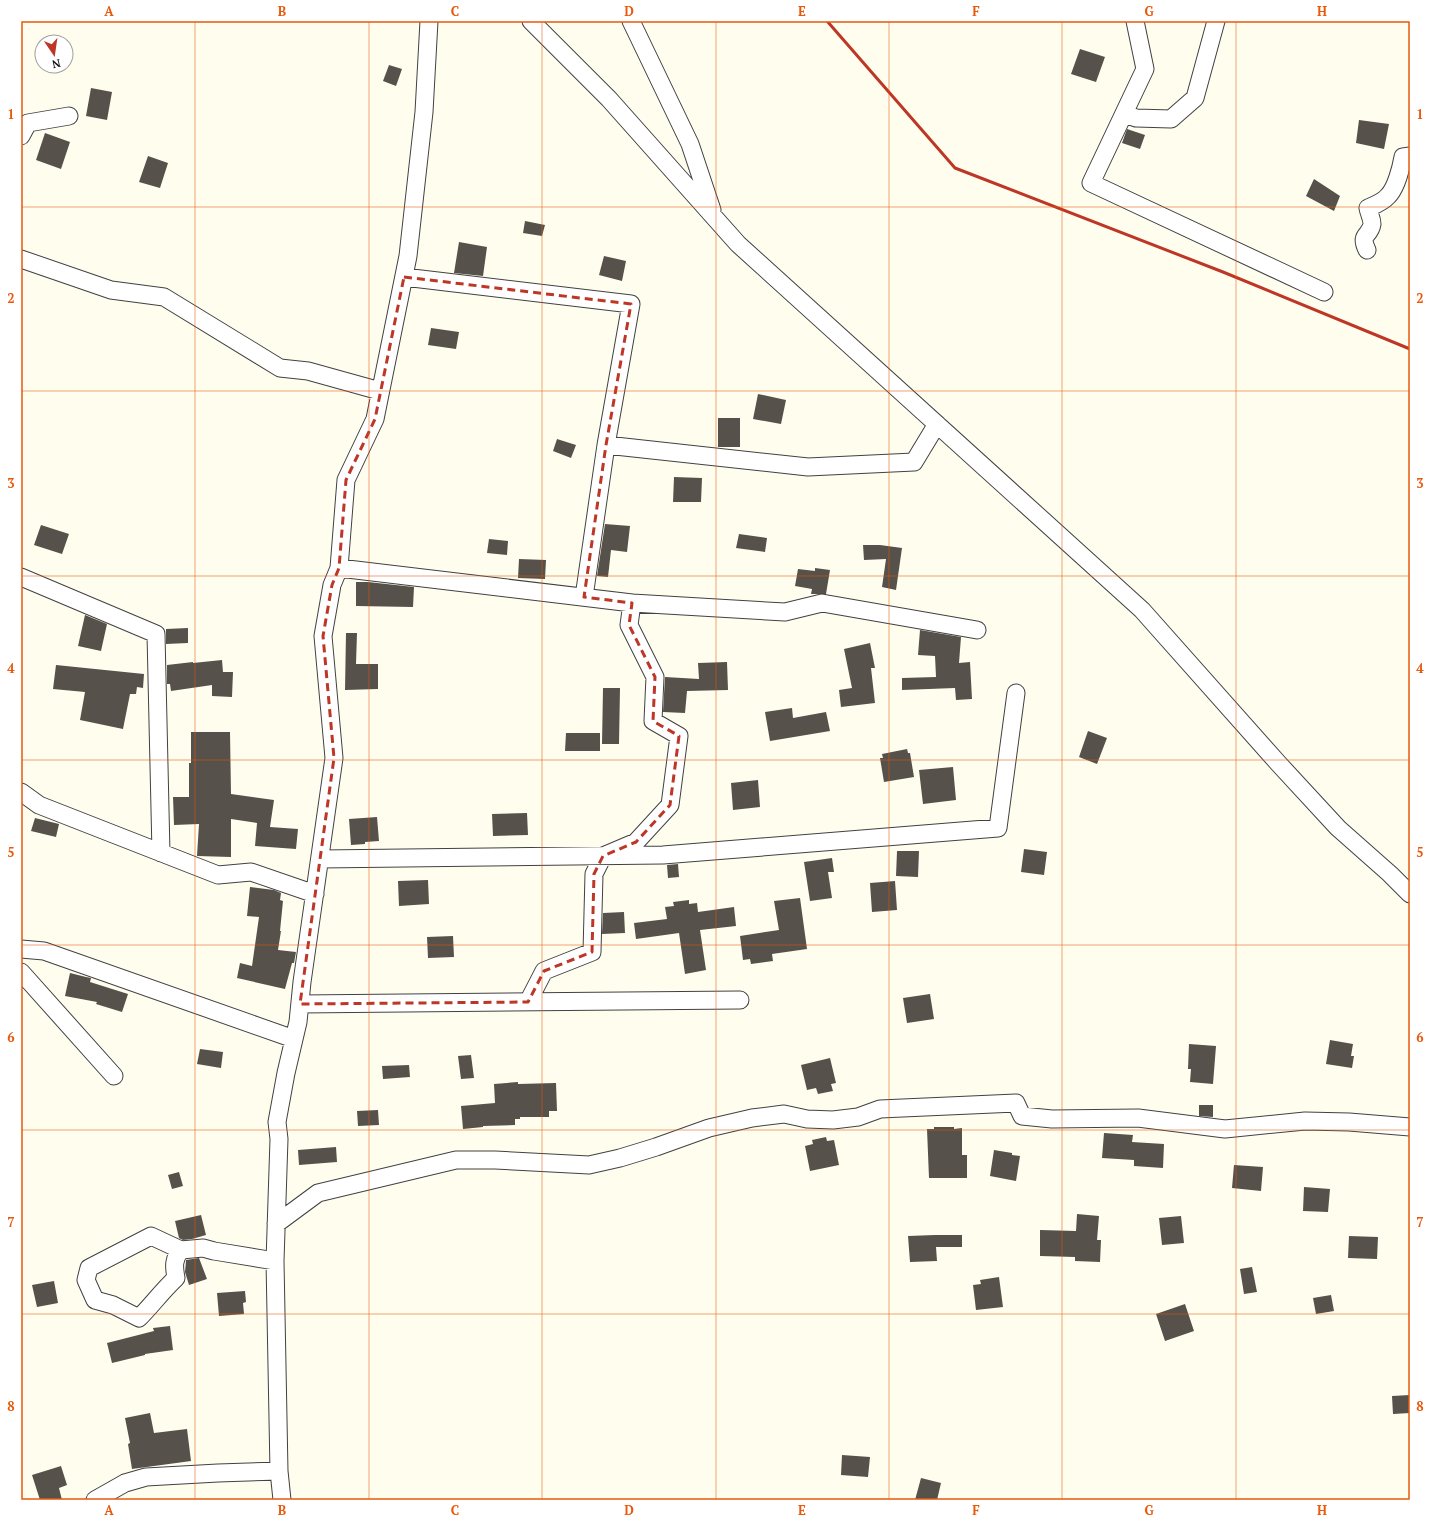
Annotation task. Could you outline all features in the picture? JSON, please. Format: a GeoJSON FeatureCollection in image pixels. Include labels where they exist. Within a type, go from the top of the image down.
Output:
{"type":"FeatureCollection","features":[{"type":"Feature","properties":{"kind":"street"},"geometry":{"type":"LineString","coordinates":[[282,1500],[279,1471],[275,1261],[279,1139],[277,1122],[286,1073],[298,1022],[334,758],[323,636],[332,585],[339,568],[346,480],[375,419],[408,256],[424,112],[429,21]]}},
{"type":"Feature","properties":{"kind":"street"},"geometry":{"type":"LineString","coordinates":[[531,21],[609,99],[738,244],[1142,610],[1338,828],[1390,874],[1410,894]]}},
{"type":"Feature","properties":{"kind":"street"},"geometry":{"type":"LineString","coordinates":[[631,21],[690,144],[714,217]]}},
{"type":"Feature","properties":{"kind":"street"},"geometry":{"type":"LineString","coordinates":[[1135,21],[1145,69],[1091,183],[1324,292]]}},
{"type":"Feature","properties":{"kind":"street"},"geometry":{"type":"LineString","coordinates":[[1125,114],[1136,118],[1170,119],[1196,98],[1216,21]]}},
{"type":"Feature","properties":{"kind":"street"},"geometry":{"type":"LineString","coordinates":[[21,136],[28,123],[69,116]]}},
{"type":"Feature","properties":{"kind":"street"},"geometry":{"type":"LineString","coordinates":[[1367,250],[1364,244],[1364,238],[1372,225],[1368,208],[1383,201],[1389,195],[1397,179],[1404,157],[1410,156]]}},
{"type":"Feature","properties":{"kind":"street"},"geometry":{"type":"LineString","coordinates":[[21,259],[111,290],[164,297],[280,368],[308,371],[380,391]]}},
{"type":"Feature","properties":{"kind":"street"},"geometry":{"type":"LineString","coordinates":[[404,277],[631,304],[606,444],[584,597]]}},
{"type":"Feature","properties":{"kind":"street"},"geometry":{"type":"LineString","coordinates":[[606,444],[808,467],[914,462],[938,424]]}},
{"type":"Feature","properties":{"kind":"street"},"geometry":{"type":"LineString","coordinates":[[339,568],[632,603],[785,612],[822,603],[977,630]]}},
{"type":"Feature","properties":{"kind":"street"},"geometry":{"type":"LineString","coordinates":[[21,577],[156,634],[161,853]]}},
{"type":"Feature","properties":{"kind":"street"},"geometry":{"type":"LineString","coordinates":[[528,1002],[544,971],[592,952],[594,874],[603,856],[636,842],[670,805],[679,736],[653,721],[655,677],[629,624],[632,603]]}},
{"type":"Feature","properties":{"kind":"street"},"geometry":{"type":"LineString","coordinates":[[320,859],[663,855],[998,828],[1016,693]]}},
{"type":"Feature","properties":{"kind":"street"},"geometry":{"type":"LineString","coordinates":[[21,792],[39,805],[218,875],[251,872],[315,894]]}},
{"type":"Feature","properties":{"kind":"street"},"geometry":{"type":"LineString","coordinates":[[21,949],[44,951],[294,1039]]}},
{"type":"Feature","properties":{"kind":"street"},"geometry":{"type":"LineString","coordinates":[[21,972],[114,1076]]}},
{"type":"Feature","properties":{"kind":"street"},"geometry":{"type":"LineString","coordinates":[[300,1004],[740,1000]]}},
{"type":"Feature","properties":{"kind":"street"},"geometry":{"type":"LineString","coordinates":[[276,1224],[318,1193],[456,1160],[495,1160],[589,1165],[620,1158],[656,1147],[709,1128],[752,1118],[784,1114],[807,1119],[833,1120],[858,1117],[880,1109],[1016,1103],[1022,1116],[1052,1119],[1138,1118],[1225,1128],[1305,1121],[1349,1122],[1410,1127]]}},
{"type":"Feature","properties":{"kind":"street"},"geometry":{"type":"LineString","coordinates":[[181,1250],[175,1256],[174,1268],[176,1278],[162,1291],[153,1304],[139,1318],[113,1305],[95,1300],[86,1280],[89,1268],[151,1236],[181,1250],[203,1248],[275,1261]]}},
{"type":"Feature","properties":{"kind":"street"},"geometry":{"type":"LineString","coordinates":[[96,1500],[124,1483],[146,1477],[279,1471]]}},
{"type":"Feature","properties":{"kind":"highlighted area"},"geometry":{"type":"Polygon","coordinates":[[[404,277],[631,304],[606,445],[584,597],[632,603],[629,625],[655,677],[653,721],[679,736],[670,805],[636,842],[603,856],[594,874],[592,952],[544,971],[528,1002],[300,1004],[334,758],[323,636],[332,585],[339,568],[346,480],[375,419],[404,277]]]}},
{"type":"Feature","properties":{"kind":"building"},"geometry":{"type":"Polygon","coordinates":[[[1080,49],[1105,57],[1096,82],[1071,74],[1080,49]]]}},
{"type":"Feature","properties":{"kind":"building"},"geometry":{"type":"Polygon","coordinates":[[[389,65],[402,69],[396,86],[383,81],[389,65]]]}},
{"type":"Feature","properties":{"kind":"building"},"geometry":{"type":"Polygon","coordinates":[[[91,88],[112,92],[107,120],[86,116],[91,88]]]}},
{"type":"Feature","properties":{"kind":"building"},"geometry":{"type":"Polygon","coordinates":[[[1359,120],[1389,124],[1384,149],[1356,143],[1359,120]]]}},
{"type":"Feature","properties":{"kind":"building"},"geometry":{"type":"Polygon","coordinates":[[[1127,129],[1145,135],[1140,149],[1122,143],[1127,129]]]}},
{"type":"Feature","properties":{"kind":"building"},"geometry":{"type":"Polygon","coordinates":[[[45,133],[70,142],[61,169],[36,160],[45,133]]]}},
{"type":"Feature","properties":{"kind":"building"},"geometry":{"type":"Polygon","coordinates":[[[148,156],[168,163],[160,188],[139,182],[148,156]]]}},
{"type":"Feature","properties":{"kind":"building"},"geometry":{"type":"Polygon","coordinates":[[[1314,179],[1340,196],[1334,211],[1306,196],[1314,179]]]}},
{"type":"Feature","properties":{"kind":"building"},"geometry":{"type":"Polygon","coordinates":[[[525,221],[545,225],[542,236],[523,233],[525,221]]]}},
{"type":"Feature","properties":{"kind":"building"},"geometry":{"type":"Polygon","coordinates":[[[459,242],[487,247],[483,276],[454,273],[459,242]]]}},
{"type":"Feature","properties":{"kind":"building"},"geometry":{"type":"Polygon","coordinates":[[[604,256],[626,261],[622,281],[599,275],[604,256]]]}},
{"type":"Feature","properties":{"kind":"building"},"geometry":{"type":"Polygon","coordinates":[[[431,328],[459,332],[456,349],[428,345],[431,328]]]}},
{"type":"Feature","properties":{"kind":"building"},"geometry":{"type":"Polygon","coordinates":[[[758,394],[786,400],[781,424],[753,419],[758,394]]]}},
{"type":"Feature","properties":{"kind":"building"},"geometry":{"type":"Polygon","coordinates":[[[718,418],[740,418],[740,447],[718,447],[718,418]]]}},
{"type":"Feature","properties":{"kind":"building"},"geometry":{"type":"Polygon","coordinates":[[[557,439],[576,445],[571,458],[553,451],[557,439]]]}},
{"type":"Feature","properties":{"kind":"building"},"geometry":{"type":"Polygon","coordinates":[[[674,477],[702,478],[701,502],[673,502],[674,477]]]}},
{"type":"Feature","properties":{"kind":"building"},"geometry":{"type":"Polygon","coordinates":[[[605,524],[630,526],[627,552],[611,550],[608,577],[597,576],[605,524]]]}},
{"type":"Feature","properties":{"kind":"building"},"geometry":{"type":"Polygon","coordinates":[[[41,525],[69,534],[62,554],[34,545],[41,525]]]}},
{"type":"Feature","properties":{"kind":"building"},"geometry":{"type":"Polygon","coordinates":[[[739,534],[767,538],[765,552],[736,548],[739,534]]]}},
{"type":"Feature","properties":{"kind":"building"},"geometry":{"type":"Polygon","coordinates":[[[489,539],[508,541],[507,555],[487,553],[489,539]]]}},
{"type":"Feature","properties":{"kind":"building"},"geometry":{"type":"Polygon","coordinates":[[[863,545],[880,545],[902,548],[896,590],[882,587],[886,559],[864,560],[863,545]]]}},
{"type":"Feature","properties":{"kind":"building"},"geometry":{"type":"Polygon","coordinates":[[[519,559],[546,560],[545,579],[518,578],[519,559]]]}},
{"type":"Feature","properties":{"kind":"building"},"geometry":{"type":"Polygon","coordinates":[[[815,568],[830,570],[826,594],[811,594],[812,589],[795,586],[798,569],[815,571],[815,568]]]}},
{"type":"Feature","properties":{"kind":"building"},"geometry":{"type":"Polygon","coordinates":[[[356,582],[414,587],[413,607],[356,606],[356,582]]]}},
{"type":"Feature","properties":{"kind":"building"},"geometry":{"type":"Polygon","coordinates":[[[85,615],[107,624],[101,651],[78,646],[85,615]]]}},
{"type":"Feature","properties":{"kind":"building"},"geometry":{"type":"Polygon","coordinates":[[[188,628],[188,643],[166,644],[166,629],[188,628]]]}},
{"type":"Feature","properties":{"kind":"building"},"geometry":{"type":"Polygon","coordinates":[[[920,630],[961,637],[959,663],[970,662],[972,699],[956,700],[955,688],[902,690],[902,678],[936,677],[935,656],[918,655],[920,630]]]}},
{"type":"Feature","properties":{"kind":"building"},"geometry":{"type":"Polygon","coordinates":[[[346,633],[357,633],[356,664],[378,664],[378,689],[345,690],[346,633]]]}},
{"type":"Feature","properties":{"kind":"building"},"geometry":{"type":"Polygon","coordinates":[[[870,643],[875,668],[871,668],[875,703],[841,707],[839,690],[852,688],[844,649],[870,643]]]}},
{"type":"Feature","properties":{"kind":"building"},"geometry":{"type":"Polygon","coordinates":[[[222,660],[223,672],[233,672],[232,697],[212,696],[212,685],[171,691],[170,684],[167,684],[167,665],[222,660]]]}},
{"type":"Feature","properties":{"kind":"building"},"geometry":{"type":"Polygon","coordinates":[[[727,662],[728,690],[687,691],[685,713],[663,712],[665,677],[699,679],[698,663],[727,662]]]}},
{"type":"Feature","properties":{"kind":"building"},"geometry":{"type":"Polygon","coordinates":[[[56,665],[144,674],[143,688],[137,687],[136,694],[130,694],[123,729],[80,720],[85,692],[53,689],[56,665]]]}},
{"type":"Feature","properties":{"kind":"building"},"geometry":{"type":"Polygon","coordinates":[[[603,688],[620,688],[619,744],[602,744],[603,688]]]}},
{"type":"Feature","properties":{"kind":"building"},"geometry":{"type":"Polygon","coordinates":[[[792,708],[793,718],[826,712],[830,731],[770,741],[765,712],[792,708]]]}},
{"type":"Feature","properties":{"kind":"building"},"geometry":{"type":"Polygon","coordinates":[[[1088,731],[1107,738],[1097,764],[1079,757],[1088,731]]]}},
{"type":"Feature","properties":{"kind":"building"},"geometry":{"type":"Polygon","coordinates":[[[191,732],[230,732],[231,794],[274,800],[270,827],[298,829],[296,849],[255,846],[257,823],[231,819],[231,857],[197,856],[199,824],[174,825],[173,797],[189,797],[191,732]]]}},
{"type":"Feature","properties":{"kind":"building"},"geometry":{"type":"Polygon","coordinates":[[[566,733],[600,733],[600,751],[565,751],[566,733]]]}},
{"type":"Feature","properties":{"kind":"building"},"geometry":{"type":"Polygon","coordinates":[[[907,749],[908,753],[910,753],[914,777],[884,782],[880,758],[883,758],[882,754],[907,749]]]}},
{"type":"Feature","properties":{"kind":"building"},"geometry":{"type":"Polygon","coordinates":[[[953,767],[956,800],[923,804],[919,770],[953,767]]]}},
{"type":"Feature","properties":{"kind":"building"},"geometry":{"type":"Polygon","coordinates":[[[758,780],[760,807],[733,810],[731,783],[758,780]]]}},
{"type":"Feature","properties":{"kind":"building"},"geometry":{"type":"Polygon","coordinates":[[[527,813],[528,835],[493,836],[492,814],[527,813]]]}},
{"type":"Feature","properties":{"kind":"building"},"geometry":{"type":"Polygon","coordinates":[[[377,817],[379,841],[351,845],[349,819],[377,817]]]}},
{"type":"Feature","properties":{"kind":"building"},"geometry":{"type":"Polygon","coordinates":[[[35,818],[59,824],[56,837],[31,831],[35,818]]]}},
{"type":"Feature","properties":{"kind":"building"},"geometry":{"type":"Polygon","coordinates":[[[1024,849],[1047,852],[1044,875],[1021,872],[1024,849]]]}},
{"type":"Feature","properties":{"kind":"building"},"geometry":{"type":"Polygon","coordinates":[[[897,851],[919,851],[918,877],[896,876],[897,851]]]}},
{"type":"Feature","properties":{"kind":"building"},"geometry":{"type":"Polygon","coordinates":[[[832,858],[834,872],[828,872],[832,898],[810,901],[804,862],[832,858]]]}},
{"type":"Feature","properties":{"kind":"building"},"geometry":{"type":"Polygon","coordinates":[[[678,864],[679,877],[668,878],[667,865],[678,864]]]}},
{"type":"Feature","properties":{"kind":"building"},"geometry":{"type":"Polygon","coordinates":[[[428,880],[429,904],[399,906],[398,881],[428,880]]]}},
{"type":"Feature","properties":{"kind":"building"},"geometry":{"type":"Polygon","coordinates":[[[895,881],[897,910],[872,912],[870,883],[895,881]]]}},
{"type":"Feature","properties":{"kind":"building"},"geometry":{"type":"Polygon","coordinates":[[[250,887],[274,890],[281,893],[280,900],[283,901],[278,950],[296,952],[294,963],[292,963],[285,989],[237,978],[240,963],[252,966],[259,917],[247,916],[250,887]]]}},
{"type":"Feature","properties":{"kind":"building"},"geometry":{"type":"Polygon","coordinates":[[[800,898],[807,949],[772,954],[773,961],[751,964],[750,959],[743,960],[740,936],[779,930],[774,901],[800,898]]]}},
{"type":"Feature","properties":{"kind":"building"},"geometry":{"type":"Polygon","coordinates":[[[689,900],[689,904],[697,903],[698,912],[734,907],[736,926],[700,930],[706,970],[685,974],[679,933],[636,939],[634,923],[667,919],[665,907],[674,906],[673,902],[689,900]]]}},
{"type":"Feature","properties":{"kind":"building"},"geometry":{"type":"Polygon","coordinates":[[[624,912],[625,933],[602,934],[603,913],[624,912]]]}},
{"type":"Feature","properties":{"kind":"building"},"geometry":{"type":"Polygon","coordinates":[[[453,936],[454,957],[428,958],[427,937],[453,936]]]}},
{"type":"Feature","properties":{"kind":"building"},"geometry":{"type":"Polygon","coordinates":[[[70,973],[91,978],[90,982],[128,994],[122,1012],[96,1004],[97,1002],[65,996],[70,973]]]}},
{"type":"Feature","properties":{"kind":"building"},"geometry":{"type":"Polygon","coordinates":[[[930,994],[934,1019],[907,1023],[903,998],[930,994]]]}},
{"type":"Feature","properties":{"kind":"building"},"geometry":{"type":"Polygon","coordinates":[[[1330,1040],[1353,1044],[1351,1056],[1354,1056],[1352,1068],[1326,1064],[1330,1040]]]}},
{"type":"Feature","properties":{"kind":"building"},"geometry":{"type":"Polygon","coordinates":[[[1189,1044],[1216,1046],[1213,1084],[1190,1082],[1191,1069],[1188,1069],[1189,1044]]]}},
{"type":"Feature","properties":{"kind":"building"},"geometry":{"type":"Polygon","coordinates":[[[200,1049],[223,1052],[221,1068],[197,1064],[200,1049]]]}},
{"type":"Feature","properties":{"kind":"building"},"geometry":{"type":"Polygon","coordinates":[[[471,1055],[474,1078],[461,1079],[458,1056],[471,1055]]]}},
{"type":"Feature","properties":{"kind":"building"},"geometry":{"type":"Polygon","coordinates":[[[830,1058],[836,1083],[831,1084],[833,1091],[818,1094],[816,1088],[807,1090],[801,1065],[830,1058]]]}},
{"type":"Feature","properties":{"kind":"building"},"geometry":{"type":"Polygon","coordinates":[[[409,1065],[410,1077],[383,1079],[382,1066],[409,1065]]]}},
{"type":"Feature","properties":{"kind":"building"},"geometry":{"type":"Polygon","coordinates":[[[518,1082],[518,1084],[556,1083],[557,1111],[549,1111],[549,1117],[520,1117],[520,1119],[515,1119],[515,1125],[483,1126],[463,1129],[461,1106],[495,1103],[494,1084],[518,1082]]]}},
{"type":"Feature","properties":{"kind":"building"},"geometry":{"type":"Polygon","coordinates":[[[1199,1105],[1213,1105],[1213,1117],[1199,1116],[1199,1105]]]}},
{"type":"Feature","properties":{"kind":"building"},"geometry":{"type":"Polygon","coordinates":[[[378,1110],[379,1125],[358,1126],[357,1111],[378,1110]]]}},
{"type":"Feature","properties":{"kind":"building"},"geometry":{"type":"Polygon","coordinates":[[[934,1127],[954,1127],[954,1129],[962,1128],[962,1155],[967,1155],[967,1178],[929,1178],[927,1129],[934,1129],[934,1127]]]}},
{"type":"Feature","properties":{"kind":"building"},"geometry":{"type":"Polygon","coordinates":[[[1104,1133],[1133,1135],[1132,1142],[1164,1144],[1163,1168],[1134,1166],[1134,1160],[1102,1158],[1104,1133]]]}},
{"type":"Feature","properties":{"kind":"building"},"geometry":{"type":"Polygon","coordinates":[[[826,1137],[827,1141],[834,1140],[839,1165],[810,1171],[805,1146],[813,1144],[812,1140],[826,1137]]]}},
{"type":"Feature","properties":{"kind":"building"},"geometry":{"type":"Polygon","coordinates":[[[336,1147],[337,1162],[299,1165],[298,1150],[336,1147]]]}},
{"type":"Feature","properties":{"kind":"building"},"geometry":{"type":"Polygon","coordinates":[[[994,1150],[1020,1156],[1016,1181],[990,1176],[994,1150]]]}},
{"type":"Feature","properties":{"kind":"building"},"geometry":{"type":"Polygon","coordinates":[[[1234,1165],[1263,1167],[1261,1191],[1232,1188],[1234,1165]]]}},
{"type":"Feature","properties":{"kind":"building"},"geometry":{"type":"Polygon","coordinates":[[[179,1172],[183,1186],[172,1189],[168,1175],[179,1172]]]}},
{"type":"Feature","properties":{"kind":"building"},"geometry":{"type":"Polygon","coordinates":[[[1304,1187],[1330,1189],[1328,1212],[1303,1211],[1304,1187]]]}},
{"type":"Feature","properties":{"kind":"building"},"geometry":{"type":"Polygon","coordinates":[[[1077,1214],[1099,1216],[1097,1240],[1101,1240],[1100,1262],[1075,1261],[1075,1257],[1040,1256],[1040,1230],[1076,1231],[1077,1214]]]}},
{"type":"Feature","properties":{"kind":"building"},"geometry":{"type":"Polygon","coordinates":[[[201,1215],[206,1235],[183,1240],[179,1238],[175,1221],[201,1215]]]}},
{"type":"Feature","properties":{"kind":"building"},"geometry":{"type":"Polygon","coordinates":[[[1181,1216],[1184,1243],[1162,1245],[1159,1218],[1181,1216]]]}},
{"type":"Feature","properties":{"kind":"building"},"geometry":{"type":"Polygon","coordinates":[[[962,1235],[962,1247],[936,1247],[937,1261],[910,1262],[908,1236],[962,1235]]]}},
{"type":"Feature","properties":{"kind":"building"},"geometry":{"type":"Polygon","coordinates":[[[1349,1236],[1378,1237],[1377,1259],[1348,1258],[1349,1236]]]}},
{"type":"Feature","properties":{"kind":"building"},"geometry":{"type":"Polygon","coordinates":[[[199,1258],[207,1279],[189,1285],[185,1272],[186,1260],[199,1258]]]}},
{"type":"Feature","properties":{"kind":"building"},"geometry":{"type":"Polygon","coordinates":[[[1252,1267],[1257,1292],[1244,1294],[1240,1269],[1252,1267]]]}},
{"type":"Feature","properties":{"kind":"building"},"geometry":{"type":"Polygon","coordinates":[[[999,1277],[1003,1307],[976,1310],[973,1285],[981,1284],[980,1280],[999,1277]]]}},
{"type":"Feature","properties":{"kind":"building"},"geometry":{"type":"Polygon","coordinates":[[[54,1281],[58,1303],[37,1307],[32,1285],[54,1281]]]}},
{"type":"Feature","properties":{"kind":"building"},"geometry":{"type":"Polygon","coordinates":[[[245,1291],[246,1302],[243,1303],[244,1314],[219,1316],[217,1293],[245,1291]]]}},
{"type":"Feature","properties":{"kind":"building"},"geometry":{"type":"Polygon","coordinates":[[[1331,1295],[1334,1311],[1316,1314],[1313,1298],[1331,1295]]]}},
{"type":"Feature","properties":{"kind":"building"},"geometry":{"type":"Polygon","coordinates":[[[1185,1304],[1194,1331],[1165,1341],[1156,1314],[1185,1304]]]}},
{"type":"Feature","properties":{"kind":"building"},"geometry":{"type":"Polygon","coordinates":[[[170,1326],[173,1350],[145,1354],[112,1363],[107,1343],[154,1331],[153,1328],[170,1326]]]}},
{"type":"Feature","properties":{"kind":"building"},"geometry":{"type":"Polygon","coordinates":[[[1410,1395],[1410,1413],[1393,1414],[1392,1396],[1410,1395]]]}},
{"type":"Feature","properties":{"kind":"building"},"geometry":{"type":"Polygon","coordinates":[[[150,1413],[154,1433],[187,1429],[191,1461],[132,1469],[128,1444],[130,1443],[125,1418],[150,1413]]]}},
{"type":"Feature","properties":{"kind":"building"},"geometry":{"type":"Polygon","coordinates":[[[842,1455],[870,1457],[868,1477],[841,1475],[842,1455]]]}},
{"type":"Feature","properties":{"kind":"building"},"geometry":{"type":"Polygon","coordinates":[[[61,1466],[67,1485],[59,1488],[62,1500],[40,1500],[32,1475],[61,1466]]]}},
{"type":"Feature","properties":{"kind":"building"},"geometry":{"type":"Polygon","coordinates":[[[921,1478],[941,1483],[937,1500],[915,1500],[921,1478]]]}},
{"type":"Feature","properties":{"kind":"railway"},"geometry":{"type":"LineString","coordinates":[[827,21],[955,168],[1223,272],[1410,349]]}}]}
